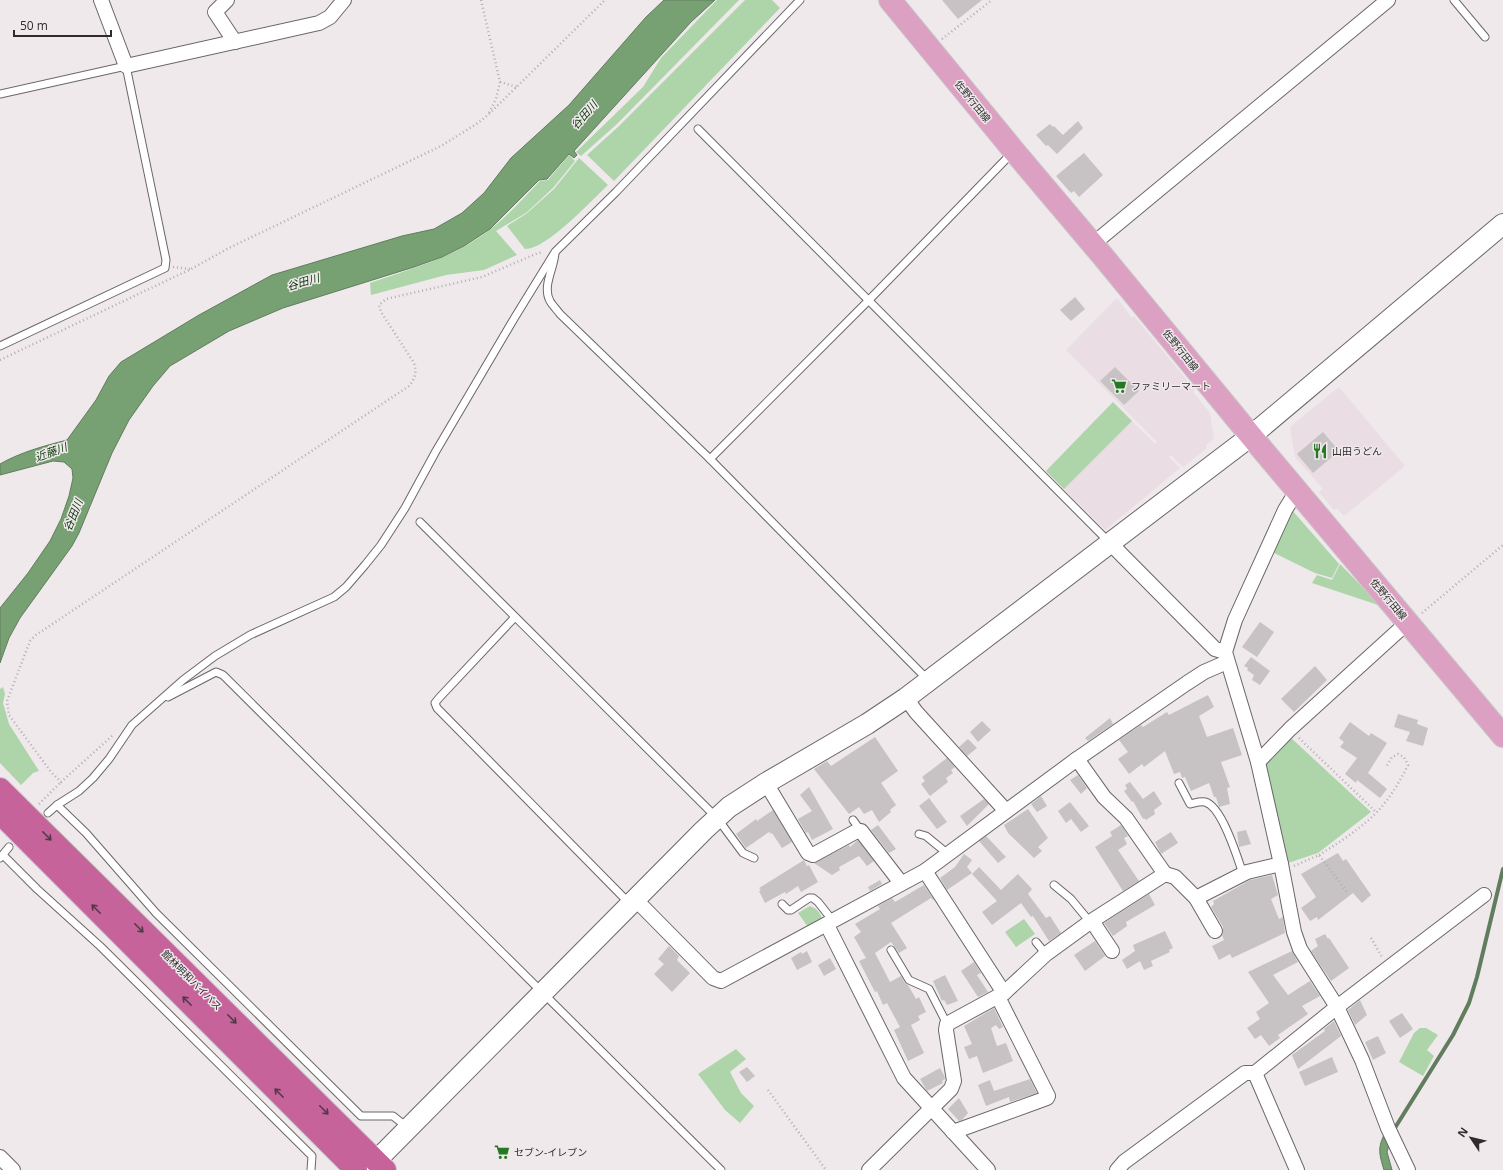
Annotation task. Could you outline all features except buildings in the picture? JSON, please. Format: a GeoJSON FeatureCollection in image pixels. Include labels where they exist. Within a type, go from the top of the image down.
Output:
{"type":"FeatureCollection","features":[{"type":"Feature","properties":{"kind":"highway","name":"館林明和バイパス"},"geometry":{"type":"LineString","coordinates":[[0,789],[16,811],[266,1080],[356,1170]]}},
{"type":"Feature","properties":{"kind":"highway","name":"館林明和バイパス"},"geometry":{"type":"LineString","coordinates":[[16,811],[115,904],[376,1167]]}},
{"type":"Feature","properties":{"kind":"main road","name":"佐野行田線"},"geometry":{"type":"LineString","coordinates":[[890,0],[1251,436],[1298,489],[1503,736]]}},
{"type":"Feature","properties":{"kind":"street"},"geometry":{"type":"LineString","coordinates":[[101,0],[126,66],[319,23],[330,17],[344,0]]}},
{"type":"Feature","properties":{"kind":"street"},"geometry":{"type":"LineString","coordinates":[[227,0],[216,12],[235,42]]}},
{"type":"Feature","properties":{"kind":"street"},"geometry":{"type":"LineString","coordinates":[[1093,244],[1388,0]]}},
{"type":"Feature","properties":{"kind":"street"},"geometry":{"type":"LineString","coordinates":[[376,1167],[408,1128],[729,807],[766,783],[867,724],[929,681],[1251,436],[1503,224]]}},
{"type":"Feature","properties":{"kind":"street"},"geometry":{"type":"LineString","coordinates":[[1298,489],[1285,510],[1235,620],[1226,657],[1258,762],[1282,867],[1294,932],[1300,949],[1337,1007],[1362,1060],[1388,1128],[1408,1170]]}},
{"type":"Feature","properties":{"kind":"street"},"geometry":{"type":"LineString","coordinates":[[1110,543],[1215,649],[1226,657]]}},
{"type":"Feature","properties":{"kind":"street"},"geometry":{"type":"LineString","coordinates":[[1258,762],[1290,729],[1409,623]]}},
{"type":"Feature","properties":{"kind":"street"},"geometry":{"type":"LineString","coordinates":[[633,902],[713,978],[721,981],[925,871],[1077,759],[1226,657]]}},
{"type":"Feature","properties":{"kind":"street"},"geometry":{"type":"LineString","coordinates":[[906,698],[916,712],[1006,811]]}},
{"type":"Feature","properties":{"kind":"street"},"geometry":{"type":"LineString","coordinates":[[1077,759],[1104,797],[1126,818],[1165,874],[1175,877],[1196,898],[1215,931]]}},
{"type":"Feature","properties":{"kind":"street"},"geometry":{"type":"LineString","coordinates":[[766,783],[808,852],[813,855],[857,831],[861,831],[901,883]]}},
{"type":"Feature","properties":{"kind":"street"},"geometry":{"type":"LineString","coordinates":[[1196,898],[1243,874],[1282,867]]}},
{"type":"Feature","properties":{"kind":"street"},"geometry":{"type":"LineString","coordinates":[[925,871],[1001,995],[1048,1096],[1047,1098],[953,1132]]}},
{"type":"Feature","properties":{"kind":"street"},"geometry":{"type":"LineString","coordinates":[[869,1170],[951,1089],[954,1081],[946,1030],[947,1024],[1001,995],[1046,954],[1091,921],[1165,874]]}},
{"type":"Feature","properties":{"kind":"street"},"geometry":{"type":"LineString","coordinates":[[1117,1170],[1124,1162],[1245,1073],[1255,1073],[1337,1007],[1484,895]]}},
{"type":"Feature","properties":{"kind":"street"},"geometry":{"type":"LineString","coordinates":[[1091,921],[1112,951]]}},
{"type":"Feature","properties":{"kind":"street"},"geometry":{"type":"LineString","coordinates":[[830,923],[904,1078],[988,1170]]}},
{"type":"Feature","properties":{"kind":"street"},"geometry":{"type":"LineString","coordinates":[[1255,1073],[1297,1170]]}},
{"type":"Feature","properties":{"kind":"street"},"geometry":{"type":"LineString","coordinates":[[0,1157],[13,1170]]}},
{"type":"Feature","properties":{"kind":"lane"},"geometry":{"type":"LineString","coordinates":[[48,813],[57,805],[79,791],[108,759],[132,725],[183,680],[215,656],[250,635],[334,597],[346,587],[381,545],[405,508],[436,451],[511,323],[556,252],[616,192],[800,0]]}},
{"type":"Feature","properties":{"kind":"lane"},"geometry":{"type":"LineString","coordinates":[[1454,0],[1485,37]]}},
{"type":"Feature","properties":{"kind":"lane"},"geometry":{"type":"LineString","coordinates":[[0,94],[126,66],[166,260],[165,268],[0,346]]}},
{"type":"Feature","properties":{"kind":"lane"},"geometry":{"type":"LineString","coordinates":[[698,129],[1110,543]]}},
{"type":"Feature","properties":{"kind":"lane"},"geometry":{"type":"LineString","coordinates":[[710,459],[868,301],[1014,151]]}},
{"type":"Feature","properties":{"kind":"lane"},"geometry":{"type":"LineString","coordinates":[[556,252],[547,284],[549,300],[560,314],[710,459],[929,681]]}},
{"type":"Feature","properties":{"kind":"lane"},"geometry":{"type":"LineString","coordinates":[[420,522],[717,818],[743,853],[754,858]]}},
{"type":"Feature","properties":{"kind":"lane"},"geometry":{"type":"LineString","coordinates":[[515,617],[439,698],[435,703],[437,708],[633,902]]}},
{"type":"Feature","properties":{"kind":"lane"},"geometry":{"type":"LineString","coordinates":[[159,701],[216,672],[223,675],[721,1170]]}},
{"type":"Feature","properties":{"kind":"lane"},"geometry":{"type":"LineString","coordinates":[[1179,783],[1190,804],[1206,802],[1214,808],[1233,843],[1243,874]]}},
{"type":"Feature","properties":{"kind":"lane"},"geometry":{"type":"LineString","coordinates":[[57,805],[86,833],[156,912],[361,1116],[393,1116],[408,1128]]}},
{"type":"Feature","properties":{"kind":"lane"},"geometry":{"type":"LineString","coordinates":[[853,820],[861,831]]}},
{"type":"Feature","properties":{"kind":"lane"},"geometry":{"type":"LineString","coordinates":[[919,834],[926,836],[948,854]]}},
{"type":"Feature","properties":{"kind":"lane"},"geometry":{"type":"LineString","coordinates":[[9,847],[1,856],[100,946],[312,1156],[310,1170]]}},
{"type":"Feature","properties":{"kind":"lane"},"geometry":{"type":"LineString","coordinates":[[1054,885],[1071,898],[1091,921]]}},
{"type":"Feature","properties":{"kind":"lane"},"geometry":{"type":"LineString","coordinates":[[782,904],[788,910],[791,910],[809,898],[813,898],[818,902],[830,923]]}},
{"type":"Feature","properties":{"kind":"lane"},"geometry":{"type":"LineString","coordinates":[[1036,942],[1046,954]]}},
{"type":"Feature","properties":{"kind":"lane"},"geometry":{"type":"LineString","coordinates":[[891,950],[910,980],[929,989],[947,1024]]}},
{"type":"Feature","properties":{"kind":"path"},"geometry":{"type":"LineString","coordinates":[[481,0],[500,82],[496,99],[488,115]]}},
{"type":"Feature","properties":{"kind":"path"},"geometry":{"type":"LineString","coordinates":[[0,360],[191,269],[229,248],[441,146],[488,115],[605,0]]}},
{"type":"Feature","properties":{"kind":"path"},"geometry":{"type":"LineString","coordinates":[[930,48],[992,0]]}},
{"type":"Feature","properties":{"kind":"path"},"geometry":{"type":"LineString","coordinates":[[500,82],[517,87]]}},
{"type":"Feature","properties":{"kind":"path"},"geometry":{"type":"LineString","coordinates":[[61,782],[51,772],[9,714],[7,701],[30,641],[409,386],[415,376],[416,368],[381,312],[379,305],[386,298],[482,277],[538,253],[550,250],[556,252]]}},
{"type":"Feature","properties":{"kind":"path"},"geometry":{"type":"LineString","coordinates":[[165,268],[171,267],[191,269]]}},
{"type":"Feature","properties":{"kind":"path"},"geometry":{"type":"LineString","coordinates":[[1409,623],[1503,546]]}},
{"type":"Feature","properties":{"kind":"path"},"geometry":{"type":"LineString","coordinates":[[16,811],[61,782],[119,729],[127,724],[132,725]]}},
{"type":"Feature","properties":{"kind":"path"},"geometry":{"type":"LineString","coordinates":[[1290,729],[1376,812]]}},
{"type":"Feature","properties":{"kind":"path"},"geometry":{"type":"LineString","coordinates":[[1282,867],[1319,855],[1366,822],[1382,807],[1400,782],[1408,766],[1404,757],[1398,754],[1392,757],[1386,767]]}},
{"type":"Feature","properties":{"kind":"path"},"geometry":{"type":"LineString","coordinates":[[1319,855],[1347,892]]}},
{"type":"Feature","properties":{"kind":"path"},"geometry":{"type":"LineString","coordinates":[[1371,938],[1388,968]]}},
{"type":"Feature","properties":{"kind":"path"},"geometry":{"type":"LineString","coordinates":[[768,1090],[826,1170]]}},
{"type":"Feature","properties":{"kind":"shaded area"},"geometry":{"type":"Polygon","coordinates":[[[717,0],[739,0],[617,124],[581,156],[576,152],[643,87],[661,58],[717,0]]]}},
{"type":"Feature","properties":{"kind":"shaded area"},"geometry":{"type":"Polygon","coordinates":[[[745,0],[772,0],[780,8],[614,181],[587,155],[618,127],[745,0]]]}},
{"type":"Feature","properties":{"kind":"shaded area"},"geometry":{"type":"Polygon","coordinates":[[[569,155],[575,161],[553,188],[526,213],[496,231],[517,255],[484,270],[446,275],[371,295],[370,283],[434,261],[464,247],[478,238],[492,228],[516,206],[540,181],[548,180],[569,155]]]}},
{"type":"Feature","properties":{"kind":"shaded area"},"geometry":{"type":"Polygon","coordinates":[[[579,158],[608,185],[568,223],[545,242],[525,249],[507,226],[526,214],[554,189],[579,158]]]}},
{"type":"Feature","properties":{"kind":"shaded area"},"geometry":{"type":"Polygon","coordinates":[[[1117,298],[1132,318],[1134,316],[1195,390],[1193,392],[1210,413],[1214,439],[1206,445],[1207,448],[1183,467],[1171,455],[1169,457],[1180,468],[1105,530],[1046,471],[1113,402],[1155,444],[1157,442],[1066,350],[1117,298]]]}},
{"type":"Feature","properties":{"kind":"shaded area"},"geometry":{"type":"Polygon","coordinates":[[[1339,387],[1405,466],[1344,516],[1337,508],[1334,510],[1319,492],[1323,489],[1295,457],[1290,427],[1339,387]]]}},
{"type":"Feature","properties":{"kind":"shaded area"},"geometry":{"type":"Polygon","coordinates":[[[1113,402],[1132,421],[1064,489],[1046,471],[1113,402]]]}},
{"type":"Feature","properties":{"kind":"shaded area"},"geometry":{"type":"Polygon","coordinates":[[[1291,509],[1339,564],[1332,578],[1315,573],[1272,552],[1291,509]]]}},
{"type":"Feature","properties":{"kind":"shaded area"},"geometry":{"type":"Polygon","coordinates":[[[1340,564],[1381,606],[1312,583],[1317,575],[1332,580],[1340,564]]]}},
{"type":"Feature","properties":{"kind":"shaded area"},"geometry":{"type":"Polygon","coordinates":[[[3,687],[5,694],[3,703],[9,724],[39,771],[33,773],[21,785],[0,763],[0,689],[3,687]]]}},
{"type":"Feature","properties":{"kind":"shaded area"},"geometry":{"type":"Polygon","coordinates":[[[1290,737],[1371,812],[1318,853],[1285,864],[1262,763],[1290,737]]]}},
{"type":"Feature","properties":{"kind":"shaded area"},"geometry":{"type":"Polygon","coordinates":[[[810,906],[818,911],[822,919],[808,927],[798,913],[810,906]]]}},
{"type":"Feature","properties":{"kind":"shaded area"},"geometry":{"type":"Polygon","coordinates":[[[1024,919],[1035,934],[1016,947],[1005,932],[1024,919]]]}},
{"type":"Feature","properties":{"kind":"shaded area"},"geometry":{"type":"Polygon","coordinates":[[[1420,1028],[1426,1028],[1438,1035],[1427,1050],[1434,1056],[1423,1076],[1399,1062],[1414,1033],[1420,1028]]]}},
{"type":"Feature","properties":{"kind":"shaded area"},"geometry":{"type":"Polygon","coordinates":[[[736,1049],[746,1059],[730,1072],[741,1093],[754,1106],[740,1123],[725,1110],[698,1074],[736,1049]]]}},
{"type":"Feature","properties":{"kind":"water"},"geometry":{"type":"Polygon","coordinates":[[[664,0],[715,0],[691,22],[574,151],[577,155],[574,158],[569,154],[547,179],[539,180],[490,229],[464,246],[442,257],[283,308],[229,331],[170,366],[153,386],[129,420],[112,453],[79,533],[72,546],[20,618],[9,638],[0,663],[0,608],[28,573],[50,541],[61,519],[69,496],[73,478],[72,469],[64,462],[53,461],[0,475],[0,464],[24,453],[67,440],[96,400],[109,376],[121,362],[199,315],[272,275],[402,236],[434,229],[462,213],[484,193],[511,158],[569,105],[646,17],[664,0]]]}},
{"type":"Feature","properties":{"kind":"water"},"geometry":{"type":"Polygon","coordinates":[[[1386,1131],[1390,1142],[1387,1152],[1392,1170],[1384,1170],[1380,1155],[1381,1142],[1386,1131]]]}},
{"type":"Feature","properties":{"kind":"waterway"},"geometry":{"type":"LineString","coordinates":[[1393,1131],[1453,1035],[1469,1003],[1477,977],[1503,869]]}},
{"type":"Feature","properties":{"kind":"place","name":"ファミリーマート"},"geometry":{"type":"Point","coordinates":[1119,386]}},
{"type":"Feature","properties":{"kind":"place","name":"山田うどん"},"geometry":{"type":"Point","coordinates":[1320,451]}},
{"type":"Feature","properties":{"kind":"place","name":"セブン-イレブン"},"geometry":{"type":"Point","coordinates":[502,1152]}},
{"type":"Feature","properties":{"kind":"water label","name":"谷田川"},"geometry":{"type":"Point","coordinates":[584,115]}},
{"type":"Feature","properties":{"kind":"water label","name":"谷田川"},"geometry":{"type":"Point","coordinates":[303,282]}},
{"type":"Feature","properties":{"kind":"water label","name":"近藤川"},"geometry":{"type":"Point","coordinates":[51,452]}},
{"type":"Feature","properties":{"kind":"water label","name":"谷田川"},"geometry":{"type":"Point","coordinates":[73,515]}}]}
